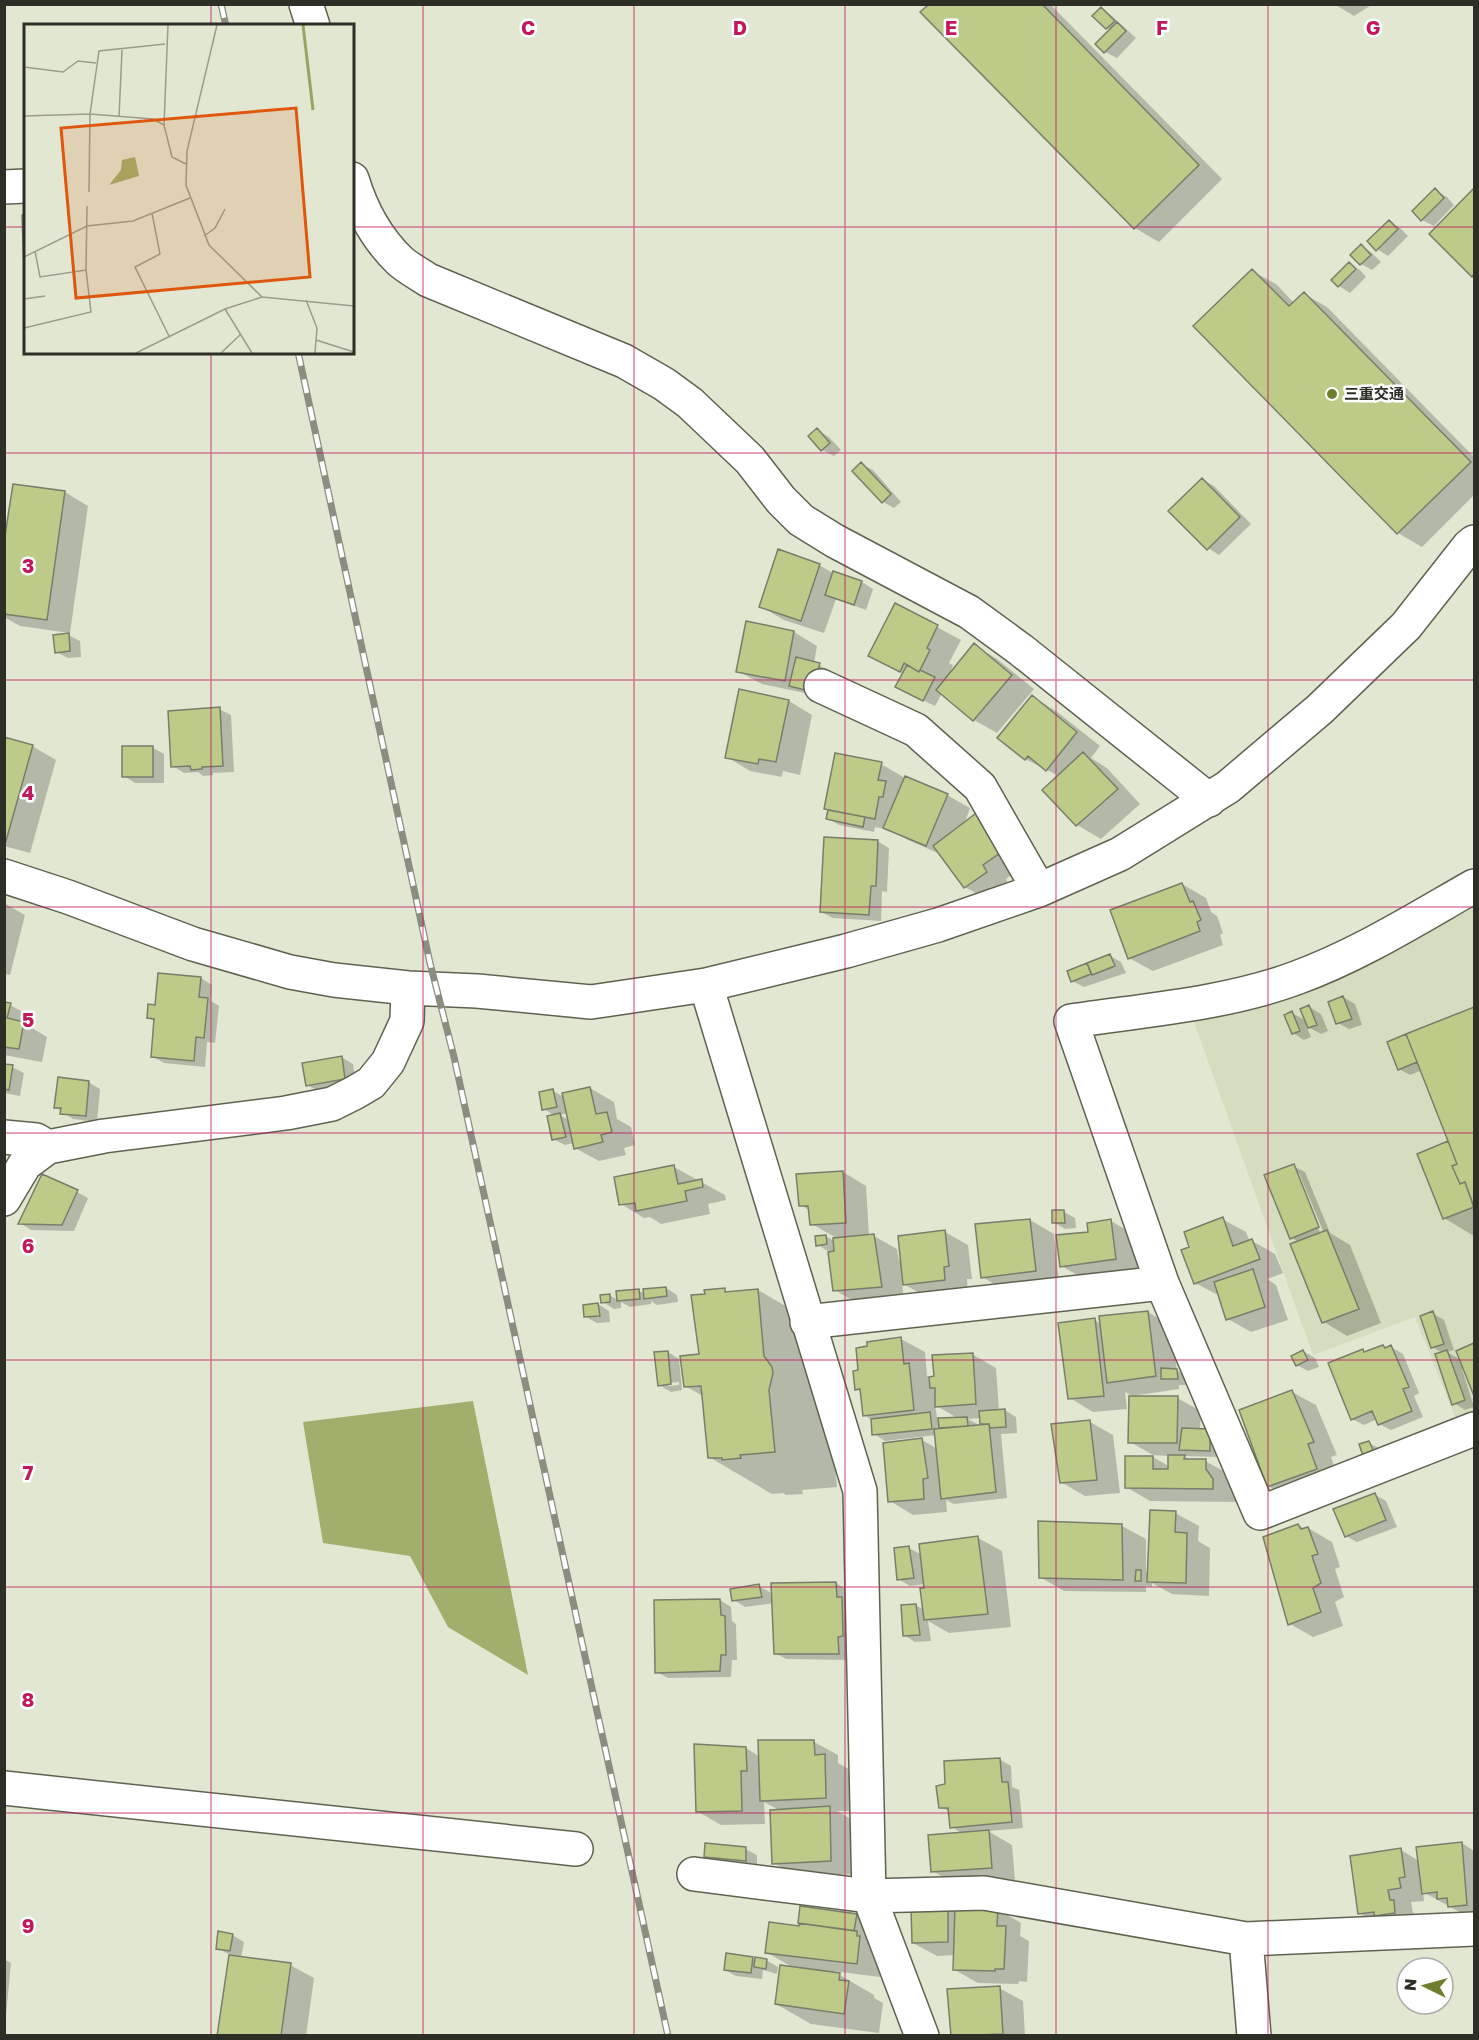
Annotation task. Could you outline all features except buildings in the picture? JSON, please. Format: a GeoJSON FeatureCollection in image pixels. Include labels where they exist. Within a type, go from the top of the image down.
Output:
{"type":"FeatureCollection","features":[{"type":"Feature","properties":{"kind":"street"},"geometry":{"type":"LineString","coordinates":[[306,4],[312,24]]}},
{"type":"Feature","properties":{"kind":"street"},"geometry":{"type":"LineString","coordinates":[[354,185],[377,234],[401,261],[428,280],[624,361],[664,384],[690,404],[750,460],[781,500],[801,520],[835,541],[969,612],[1022,650],[1209,800]]}},
{"type":"Feature","properties":{"kind":"street"},"geometry":{"type":"LineString","coordinates":[[4,187],[24,186]]}},
{"type":"Feature","properties":{"kind":"street"},"geometry":{"type":"LineString","coordinates":[[4,876],[68,897],[193,944],[290,972],[334,980],[591,1002],[706,985],[846,951],[938,925],[1039,890],[1120,854],[1228,787],[1320,709],[1406,626],[1474,542]]}},
{"type":"Feature","properties":{"kind":"street"},"geometry":{"type":"LineString","coordinates":[[821,686],[916,730],[980,787],[1039,890]]}},
{"type":"Feature","properties":{"kind":"street"},"geometry":{"type":"LineString","coordinates":[[1474,886],[1362,949],[1295,979],[1221,999],[1071,1022],[1162,1284],[1260,1513],[1474,1429]]}},
{"type":"Feature","properties":{"kind":"street"},"geometry":{"type":"LineString","coordinates":[[706,985],[860,1491],[869,1896],[922,2036]]}},
{"type":"Feature","properties":{"kind":"street"},"geometry":{"type":"LineString","coordinates":[[4,1199],[25,1164],[48,1148],[104,1136],[286,1113],[332,1104],[371,1083],[388,1062],[406,1022],[408,988]]}},
{"type":"Feature","properties":{"kind":"street"},"geometry":{"type":"LineString","coordinates":[[4,1137],[36,1140],[48,1148]]}},
{"type":"Feature","properties":{"kind":"street"},"geometry":{"type":"LineString","coordinates":[[807,1322],[1162,1284]]}},
{"type":"Feature","properties":{"kind":"street"},"geometry":{"type":"LineString","coordinates":[[4,1788],[576,1849]]}},
{"type":"Feature","properties":{"kind":"street"},"geometry":{"type":"LineString","coordinates":[[694,1874],[869,1896],[984,1893],[1246,1939],[1474,1929]]}},
{"type":"Feature","properties":{"kind":"street"},"geometry":{"type":"LineString","coordinates":[[1246,1939],[1254,2036]]}},
{"type":"Feature","properties":{"kind":"shaded area"},"geometry":{"type":"Polygon","coordinates":[[[1474,901],[1474,1415],[1457,1422],[1415,1317],[1313,1355],[1192,1016],[1474,901]]]}},
{"type":"Feature","properties":{"kind":"green space"},"geometry":{"type":"Polygon","coordinates":[[[473,1401],[528,1675],[448,1627],[410,1556],[323,1543],[303,1422],[473,1401]]]}},
{"type":"Feature","properties":{"kind":"railway"},"geometry":{"type":"LineString","coordinates":[[221,4],[226,24]]}},
{"type":"Feature","properties":{"kind":"railway"},"geometry":{"type":"LineString","coordinates":[[298,354],[430,963],[454,1057],[668,2036]]}},
{"type":"Feature","properties":{"kind":"place","name":"三重交通"},"geometry":{"type":"Point","coordinates":[1332,394]}}]}
